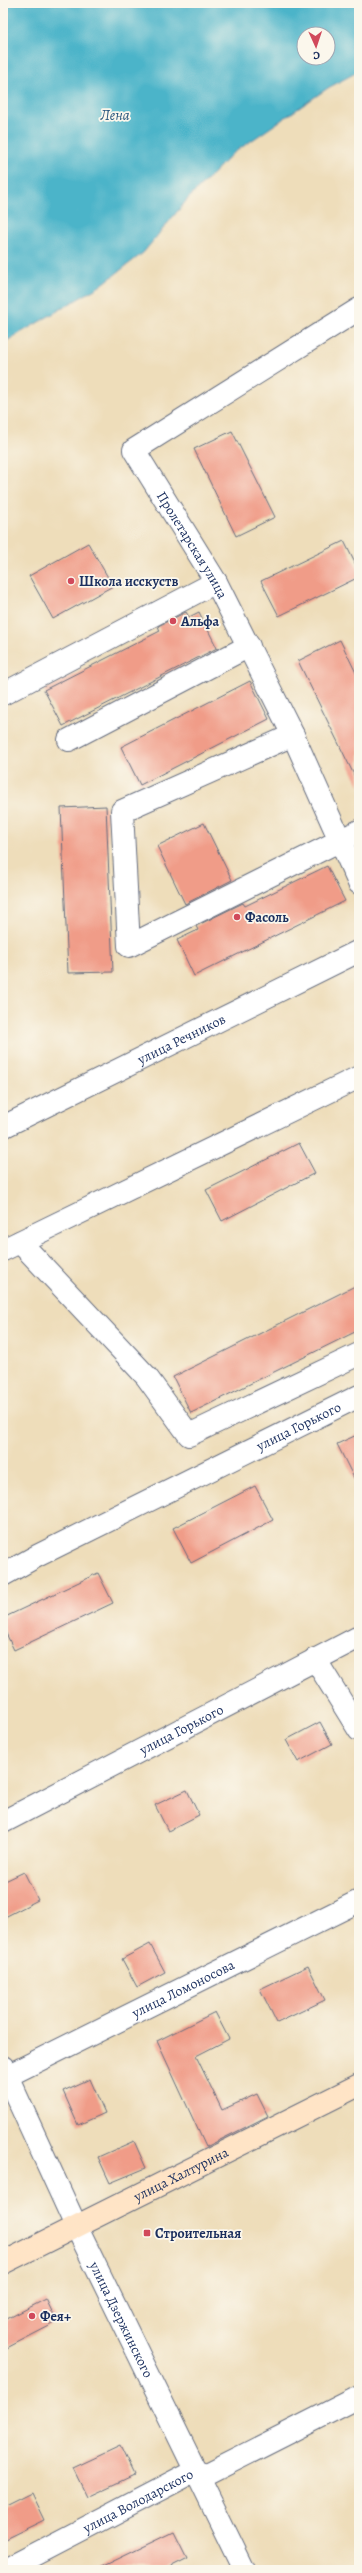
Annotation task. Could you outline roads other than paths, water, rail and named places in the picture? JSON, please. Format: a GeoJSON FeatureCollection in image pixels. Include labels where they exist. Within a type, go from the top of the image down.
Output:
{"type":"FeatureCollection","features":[{"type":"Feature","properties":{"kind":"main road","name":"улица Халтурина"},"geometry":{"type":"LineString","coordinates":[[3,2263],[359,2085]]}},
{"type":"Feature","properties":{"kind":"street","name":"Пролетарская улица"},"geometry":{"type":"LineString","coordinates":[[359,309],[134,450],[216,582],[293,735],[350,836],[359,883]]}},
{"type":"Feature","properties":{"kind":"street"},"geometry":{"type":"LineString","coordinates":[[3,694],[216,582]]}},
{"type":"Feature","properties":{"kind":"street"},"geometry":{"type":"LineString","coordinates":[[68,740],[249,646]]}},
{"type":"Feature","properties":{"kind":"street"},"geometry":{"type":"LineString","coordinates":[[293,735],[122,811],[129,946],[350,836]]}},
{"type":"Feature","properties":{"kind":"street","name":"улица Речников"},"geometry":{"type":"LineString","coordinates":[[3,1127],[359,951]]}},
{"type":"Feature","properties":{"kind":"street"},"geometry":{"type":"LineString","coordinates":[[359,1077],[12,1246],[146,1376],[189,1435],[359,1354]]}},
{"type":"Feature","properties":{"kind":"street","name":"улица Горького"},"geometry":{"type":"LineString","coordinates":[[3,1575],[37,1556],[359,1396]]}},
{"type":"Feature","properties":{"kind":"street","name":"улица Горького"},"geometry":{"type":"LineString","coordinates":[[3,1822],[359,1637]]}},
{"type":"Feature","properties":{"kind":"street"},"geometry":{"type":"LineString","coordinates":[[315,1659],[359,1730]]}},
{"type":"Feature","properties":{"kind":"street","name":"улица Ломоносова"},"geometry":{"type":"LineString","coordinates":[[4,2073],[359,1901]]}},
{"type":"Feature","properties":{"kind":"street","name":"улица Дзержинского"},"geometry":{"type":"LineString","coordinates":[[4,2073],[76,2226],[244,2570]]}},
{"type":"Feature","properties":{"kind":"street","name":"улица Володарского"},"geometry":{"type":"LineString","coordinates":[[5,2570],[196,2471],[207,2474],[359,2397]]}},
{"type":"Feature","properties":{"kind":"water","name":"Лена"},"geometry":{"type":"Polygon","coordinates":[[[3,3],[359,3],[359,71],[328,88],[232,154],[186,201],[143,253],[100,286],[3,343],[3,3]]]}},
{"type":"Feature","properties":{"kind":"place","name":"Школа исскуств"},"geometry":{"type":"Point","coordinates":[71,581]}},
{"type":"Feature","properties":{"kind":"place","name":"Альфа"},"geometry":{"type":"Point","coordinates":[173,621]}},
{"type":"Feature","properties":{"kind":"place","name":"Фасоль"},"geometry":{"type":"Point","coordinates":[237,917]}},
{"type":"Feature","properties":{"kind":"place","name":"Строительная"},"geometry":{"type":"Point","coordinates":[147,2233]}},
{"type":"Feature","properties":{"kind":"place","name":"Фея+"},"geometry":{"type":"Point","coordinates":[32,2316]}}]}
